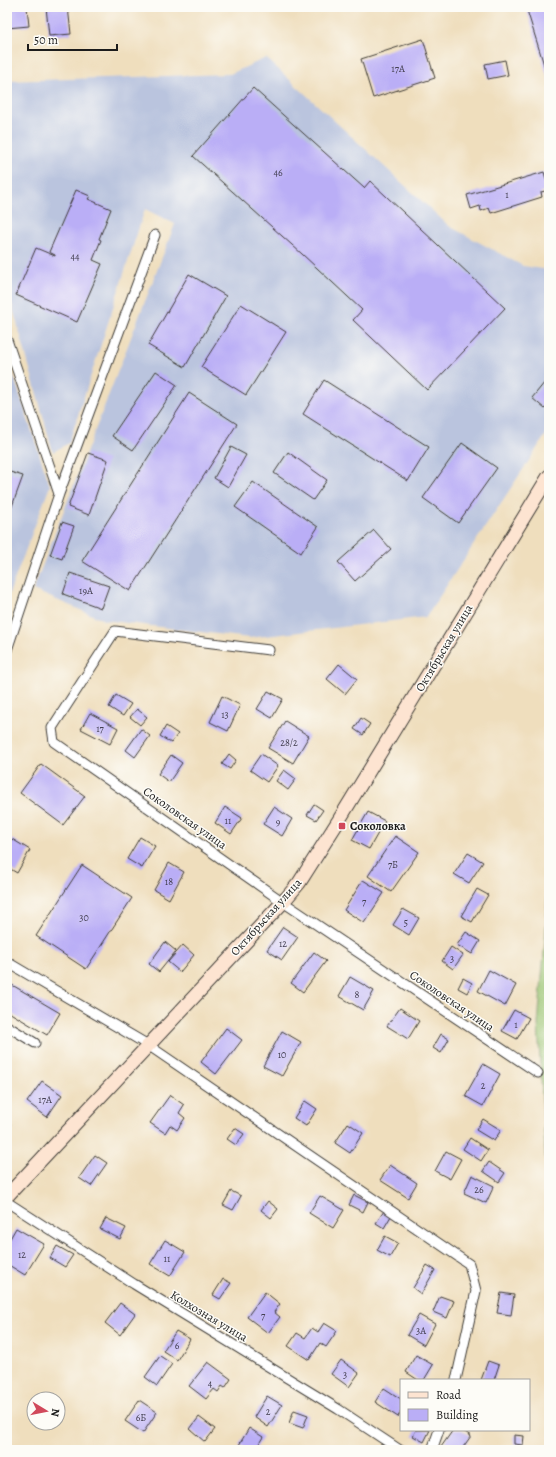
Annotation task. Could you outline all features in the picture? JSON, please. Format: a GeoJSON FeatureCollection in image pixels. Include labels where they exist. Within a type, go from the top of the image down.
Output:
{"type":"FeatureCollection","features":[{"type":"Feature","properties":{"kind":"street"},"geometry":{"type":"LineString","coordinates":[[7,650],[59,494],[155,235]]}},
{"type":"Feature","properties":{"kind":"street"},"geometry":{"type":"LineString","coordinates":[[7,340],[59,494]]}},
{"type":"Feature","properties":{"kind":"street","name":"Октябрьская улица"},"geometry":{"type":"LineString","coordinates":[[7,1196],[283,902],[299,883],[549,476]]}},
{"type":"Feature","properties":{"kind":"street","name":"Соколовская улица"},"geometry":{"type":"LineString","coordinates":[[269,650],[115,631],[52,728],[54,742],[283,902],[538,1073]]}},
{"type":"Feature","properties":{"kind":"street"},"geometry":{"type":"LineString","coordinates":[[7,962],[148,1045],[469,1264],[476,1291],[456,1379]]}},
{"type":"Feature","properties":{"kind":"street"},"geometry":{"type":"LineString","coordinates":[[7,1026],[35,1043]]}},
{"type":"Feature","properties":{"kind":"street","name":"Колхозная улица"},"geometry":{"type":"LineString","coordinates":[[7,1202],[134,1284],[338,1409],[400,1450]]}},
{"type":"Feature","properties":{"kind":"street"},"geometry":{"type":"LineString","coordinates":[[432,1450],[439,1431]]}},
{"type":"Feature","properties":{"kind":"shaded area"},"geometry":{"type":"Polygon","coordinates":[[[266,58],[449,226],[523,266],[549,270],[549,430],[426,617],[249,638],[104,620],[33,590],[175,224],[145,209],[69,443],[53,452],[7,287],[7,81],[230,74],[266,58]]]}},
{"type":"Feature","properties":{"kind":"shaded area"},"geometry":{"type":"Polygon","coordinates":[[[7,356],[50,486],[7,599],[7,356]]]}},
{"type":"Feature","properties":{"kind":"green space"},"geometry":{"type":"Polygon","coordinates":[[[549,852],[549,1225],[538,1024],[546,928],[549,852]]]}},
{"type":"Feature","properties":{"kind":"building"},"geometry":{"type":"Polygon","coordinates":[[[7,7],[27,7],[29,26],[7,28],[7,7]]]}},
{"type":"Feature","properties":{"kind":"building"},"geometry":{"type":"Polygon","coordinates":[[[46,7],[68,7],[71,34],[49,36],[46,7]]]}},
{"type":"Feature","properties":{"kind":"building"},"geometry":{"type":"Polygon","coordinates":[[[77,7],[88,7],[88,8],[77,9],[77,7]]]}},
{"type":"Feature","properties":{"kind":"building"},"geometry":{"type":"Polygon","coordinates":[[[526,7],[549,7],[549,81],[526,7]]]}},
{"type":"Feature","properties":{"kind":"building"},"geometry":{"type":"Polygon","coordinates":[[[423,39],[435,78],[373,98],[361,59],[423,39]]]}},
{"type":"Feature","properties":{"kind":"building"},"geometry":{"type":"Polygon","coordinates":[[[505,60],[508,75],[488,79],[485,64],[505,60]]]}},
{"type":"Feature","properties":{"kind":"building"},"geometry":{"type":"Polygon","coordinates":[[[253,88],[364,188],[370,181],[505,308],[427,390],[353,320],[362,310],[193,156],[253,88]]]}},
{"type":"Feature","properties":{"kind":"building"},"geometry":{"type":"Polygon","coordinates":[[[544,172],[549,190],[541,192],[542,197],[491,213],[489,208],[481,211],[480,206],[471,209],[467,195],[544,172]]]}},
{"type":"Feature","properties":{"kind":"building"},"geometry":{"type":"Polygon","coordinates":[[[76,190],[90,196],[88,199],[111,209],[99,239],[101,240],[93,260],[102,264],[77,322],[16,295],[36,248],[55,256],[49,252],[76,190]]]}},
{"type":"Feature","properties":{"kind":"building"},"geometry":{"type":"Polygon","coordinates":[[[189,274],[226,296],[185,367],[148,345],[189,274]]]}},
{"type":"Feature","properties":{"kind":"building"},"geometry":{"type":"Polygon","coordinates":[[[241,304],[286,332],[246,395],[201,367],[241,304]]]}},
{"type":"Feature","properties":{"kind":"building"},"geometry":{"type":"Polygon","coordinates":[[[156,371],[177,385],[133,450],[112,436],[156,371]]]}},
{"type":"Feature","properties":{"kind":"building"},"geometry":{"type":"Polygon","coordinates":[[[549,377],[549,404],[545,409],[532,398],[549,377]]]}},
{"type":"Feature","properties":{"kind":"building"},"geometry":{"type":"Polygon","coordinates":[[[324,380],[429,447],[408,481],[303,414],[324,380]]]}},
{"type":"Feature","properties":{"kind":"building"},"geometry":{"type":"Polygon","coordinates":[[[189,393],[237,424],[130,591],[82,561],[189,393]]]}},
{"type":"Feature","properties":{"kind":"building"},"geometry":{"type":"Polygon","coordinates":[[[462,443],[497,468],[458,523],[423,498],[462,443]]]}},
{"type":"Feature","properties":{"kind":"building"},"geometry":{"type":"Polygon","coordinates":[[[231,447],[246,455],[228,487],[214,478],[231,447]]]}},
{"type":"Feature","properties":{"kind":"building"},"geometry":{"type":"Polygon","coordinates":[[[288,452],[327,480],[313,500],[274,473],[288,452]]]}},
{"type":"Feature","properties":{"kind":"building"},"geometry":{"type":"Polygon","coordinates":[[[88,453],[108,460],[89,515],[68,507],[88,453]]]}},
{"type":"Feature","properties":{"kind":"building"},"geometry":{"type":"Polygon","coordinates":[[[7,471],[23,476],[7,520],[7,471]]]}},
{"type":"Feature","properties":{"kind":"building"},"geometry":{"type":"Polygon","coordinates":[[[253,482],[318,527],[301,553],[235,507],[253,482]]]}},
{"type":"Feature","properties":{"kind":"building"},"geometry":{"type":"Polygon","coordinates":[[[62,522],[74,526],[62,559],[50,555],[62,522]]]}},
{"type":"Feature","properties":{"kind":"building"},"geometry":{"type":"Polygon","coordinates":[[[374,530],[391,549],[355,581],[338,562],[374,530]]]}},
{"type":"Feature","properties":{"kind":"building"},"geometry":{"type":"Polygon","coordinates":[[[70,573],[109,586],[101,608],[63,594],[70,573]]]}},
{"type":"Feature","properties":{"kind":"building"},"geometry":{"type":"Polygon","coordinates":[[[339,664],[357,679],[345,694],[327,679],[339,664]]]}},
{"type":"Feature","properties":{"kind":"building"},"geometry":{"type":"Polygon","coordinates":[[[268,691],[283,699],[272,718],[257,709],[268,691]]]}},
{"type":"Feature","properties":{"kind":"building"},"geometry":{"type":"Polygon","coordinates":[[[116,695],[131,704],[123,716],[109,707],[116,695]]]}},
{"type":"Feature","properties":{"kind":"building"},"geometry":{"type":"Polygon","coordinates":[[[222,696],[240,705],[228,731],[210,722],[222,696]]]}},
{"type":"Feature","properties":{"kind":"building"},"geometry":{"type":"Polygon","coordinates":[[[137,709],[147,717],[140,725],[130,717],[137,709]]]}},
{"type":"Feature","properties":{"kind":"building"},"geometry":{"type":"Polygon","coordinates":[[[90,713],[118,728],[110,744],[81,729],[90,713]]]}},
{"type":"Feature","properties":{"kind":"building"},"geometry":{"type":"Polygon","coordinates":[[[361,718],[370,724],[363,735],[354,729],[361,718]]]}},
{"type":"Feature","properties":{"kind":"building"},"geometry":{"type":"Polygon","coordinates":[[[285,721],[309,736],[293,763],[268,748],[285,721]]]}},
{"type":"Feature","properties":{"kind":"building"},"geometry":{"type":"Polygon","coordinates":[[[166,726],[178,734],[171,743],[160,736],[166,726]]]}},
{"type":"Feature","properties":{"kind":"building"},"geometry":{"type":"Polygon","coordinates":[[[141,729],[150,736],[135,757],[126,750],[141,729]]]}},
{"type":"Feature","properties":{"kind":"building"},"geometry":{"type":"Polygon","coordinates":[[[229,754],[236,760],[230,769],[222,764],[229,754]]]}},
{"type":"Feature","properties":{"kind":"building"},"geometry":{"type":"Polygon","coordinates":[[[261,754],[278,766],[267,782],[250,770],[261,754]]]}},
{"type":"Feature","properties":{"kind":"building"},"geometry":{"type":"Polygon","coordinates":[[[171,755],[182,763],[169,782],[158,774],[171,755]]]}},
{"type":"Feature","properties":{"kind":"building"},"geometry":{"type":"Polygon","coordinates":[[[41,764],[85,796],[63,825],[20,793],[41,764]]]}},
{"type":"Feature","properties":{"kind":"building"},"geometry":{"type":"Polygon","coordinates":[[[284,770],[296,779],[288,790],[276,781],[284,770]]]}},
{"type":"Feature","properties":{"kind":"building"},"geometry":{"type":"Polygon","coordinates":[[[314,804],[323,810],[316,820],[307,815],[314,804]]]}},
{"type":"Feature","properties":{"kind":"building"},"geometry":{"type":"Polygon","coordinates":[[[225,807],[242,818],[231,834],[215,823],[225,807]]]}},
{"type":"Feature","properties":{"kind":"building"},"geometry":{"type":"Polygon","coordinates":[[[274,807],[292,819],[282,836],[263,824],[274,807]]]}},
{"type":"Feature","properties":{"kind":"building"},"geometry":{"type":"Polygon","coordinates":[[[368,812],[385,821],[369,849],[352,840],[368,812]]]}},
{"type":"Feature","properties":{"kind":"building"},"geometry":{"type":"Polygon","coordinates":[[[395,836],[419,852],[391,892],[368,876],[395,836]]]}},
{"type":"Feature","properties":{"kind":"building"},"geometry":{"type":"Polygon","coordinates":[[[140,837],[155,846],[142,868],[127,859],[140,837]]]}},
{"type":"Feature","properties":{"kind":"building"},"geometry":{"type":"Polygon","coordinates":[[[12,839],[30,850],[17,873],[7,867],[7,847],[12,839]]]}},
{"type":"Feature","properties":{"kind":"building"},"geometry":{"type":"Polygon","coordinates":[[[468,853],[483,862],[469,883],[454,874],[468,853]]]}},
{"type":"Feature","properties":{"kind":"building"},"geometry":{"type":"Polygon","coordinates":[[[169,863],[184,872],[169,899],[154,890],[169,863]]]}},
{"type":"Feature","properties":{"kind":"building"},"geometry":{"type":"Polygon","coordinates":[[[82,865],[132,898],[86,969],[36,936],[82,865]]]}},
{"type":"Feature","properties":{"kind":"building"},"geometry":{"type":"Polygon","coordinates":[[[363,880],[384,893],[364,923],[344,910],[363,880]]]}},
{"type":"Feature","properties":{"kind":"building"},"geometry":{"type":"Polygon","coordinates":[[[477,889],[488,895],[472,922],[461,916],[477,889]]]}},
{"type":"Feature","properties":{"kind":"building"},"geometry":{"type":"Polygon","coordinates":[[[403,909],[419,918],[409,935],[393,925],[403,909]]]}},
{"type":"Feature","properties":{"kind":"building"},"geometry":{"type":"Polygon","coordinates":[[[283,927],[298,937],[282,960],[267,950],[283,927]]]}},
{"type":"Feature","properties":{"kind":"building"},"geometry":{"type":"Polygon","coordinates":[[[466,932],[480,941],[472,954],[457,945],[466,932]]]}},
{"type":"Feature","properties":{"kind":"building"},"geometry":{"type":"Polygon","coordinates":[[[165,942],[176,951],[159,972],[149,964],[165,942]]]}},
{"type":"Feature","properties":{"kind":"building"},"geometry":{"type":"Polygon","coordinates":[[[183,945],[194,955],[180,972],[168,962],[183,945]]]}},
{"type":"Feature","properties":{"kind":"building"},"geometry":{"type":"Polygon","coordinates":[[[451,947],[463,955],[453,969],[442,961],[451,947]]]}},
{"type":"Feature","properties":{"kind":"building"},"geometry":{"type":"Polygon","coordinates":[[[314,952],[326,961],[303,992],[291,983],[314,952]]]}},
{"type":"Feature","properties":{"kind":"building"},"geometry":{"type":"Polygon","coordinates":[[[489,970],[516,985],[505,1006],[478,991],[489,970]]]}},
{"type":"Feature","properties":{"kind":"building"},"geometry":{"type":"Polygon","coordinates":[[[350,977],[374,991],[363,1010],[339,996],[350,977]]]}},
{"type":"Feature","properties":{"kind":"building"},"geometry":{"type":"Polygon","coordinates":[[[463,978],[472,983],[467,993],[458,988],[463,978]]]}},
{"type":"Feature","properties":{"kind":"building"},"geometry":{"type":"Polygon","coordinates":[[[7,982],[60,1013],[47,1035],[7,1011],[7,982]]]}},
{"type":"Feature","properties":{"kind":"building"},"geometry":{"type":"Polygon","coordinates":[[[400,1008],[419,1021],[408,1039],[387,1026],[400,1008]]]}},
{"type":"Feature","properties":{"kind":"building"},"geometry":{"type":"Polygon","coordinates":[[[514,1010],[529,1018],[517,1039],[502,1031],[514,1010]]]}},
{"type":"Feature","properties":{"kind":"building"},"geometry":{"type":"Polygon","coordinates":[[[226,1028],[242,1040],[216,1074],[201,1062],[226,1028]]]}},
{"type":"Feature","properties":{"kind":"building"},"geometry":{"type":"Polygon","coordinates":[[[282,1031],[301,1042],[282,1076],[263,1066],[282,1031]]]}},
{"type":"Feature","properties":{"kind":"building"},"geometry":{"type":"Polygon","coordinates":[[[441,1034],[449,1039],[441,1053],[433,1048],[441,1034]]]}},
{"type":"Feature","properties":{"kind":"building"},"geometry":{"type":"Polygon","coordinates":[[[483,1064],[500,1074],[483,1106],[465,1096],[483,1064]]]}},
{"type":"Feature","properties":{"kind":"building"},"geometry":{"type":"Polygon","coordinates":[[[42,1081],[62,1095],[47,1117],[27,1102],[42,1081]]]}},
{"type":"Feature","properties":{"kind":"building"},"geometry":{"type":"Polygon","coordinates":[[[170,1095],[184,1105],[179,1113],[185,1118],[177,1130],[170,1125],[165,1133],[150,1123],[170,1095]]]}},
{"type":"Feature","properties":{"kind":"building"},"geometry":{"type":"Polygon","coordinates":[[[305,1101],[317,1109],[306,1126],[294,1118],[305,1101]]]}},
{"type":"Feature","properties":{"kind":"building"},"geometry":{"type":"Polygon","coordinates":[[[483,1119],[501,1130],[494,1141],[476,1130],[483,1119]]]}},
{"type":"Feature","properties":{"kind":"building"},"geometry":{"type":"Polygon","coordinates":[[[7,1121],[11,1124],[7,1129],[7,1121]]]}},
{"type":"Feature","properties":{"kind":"building"},"geometry":{"type":"Polygon","coordinates":[[[348,1123],[363,1133],[350,1153],[335,1143],[348,1123]]]}},
{"type":"Feature","properties":{"kind":"building"},"geometry":{"type":"Polygon","coordinates":[[[235,1128],[244,1134],[236,1145],[227,1139],[235,1128]]]}},
{"type":"Feature","properties":{"kind":"building"},"geometry":{"type":"Polygon","coordinates":[[[470,1138],[488,1150],[481,1161],[463,1149],[470,1138]]]}},
{"type":"Feature","properties":{"kind":"building"},"geometry":{"type":"Polygon","coordinates":[[[446,1151],[461,1159],[450,1179],[435,1171],[446,1151]]]}},
{"type":"Feature","properties":{"kind":"building"},"geometry":{"type":"Polygon","coordinates":[[[95,1155],[107,1163],[91,1186],[79,1178],[95,1155]]]}},
{"type":"Feature","properties":{"kind":"building"},"geometry":{"type":"Polygon","coordinates":[[[489,1162],[505,1173],[499,1182],[483,1171],[489,1162]]]}},
{"type":"Feature","properties":{"kind":"building"},"geometry":{"type":"Polygon","coordinates":[[[390,1165],[417,1183],[408,1198],[380,1180],[390,1165]]]}},
{"type":"Feature","properties":{"kind":"building"},"geometry":{"type":"Polygon","coordinates":[[[472,1175],[494,1186],[486,1203],[464,1193],[472,1175]]]}},
{"type":"Feature","properties":{"kind":"building"},"geometry":{"type":"Polygon","coordinates":[[[231,1191],[241,1196],[233,1210],[223,1205],[231,1191]]]}},
{"type":"Feature","properties":{"kind":"building"},"geometry":{"type":"Polygon","coordinates":[[[354,1195],[368,1202],[363,1212],[349,1205],[354,1195]]]}},
{"type":"Feature","properties":{"kind":"building"},"geometry":{"type":"Polygon","coordinates":[[[320,1196],[344,1210],[333,1228],[309,1213],[320,1196]]]}},
{"type":"Feature","properties":{"kind":"building"},"geometry":{"type":"Polygon","coordinates":[[[268,1201],[278,1209],[271,1218],[261,1210],[268,1201]]]}},
{"type":"Feature","properties":{"kind":"building"},"geometry":{"type":"Polygon","coordinates":[[[384,1211],[391,1216],[384,1228],[376,1223],[384,1211]]]}},
{"type":"Feature","properties":{"kind":"building"},"geometry":{"type":"Polygon","coordinates":[[[106,1218],[126,1228],[120,1239],[100,1229],[106,1218]]]}},
{"type":"Feature","properties":{"kind":"building"},"geometry":{"type":"Polygon","coordinates":[[[16,1228],[44,1244],[25,1275],[7,1264],[7,1244],[16,1228]]]}},
{"type":"Feature","properties":{"kind":"building"},"geometry":{"type":"Polygon","coordinates":[[[385,1236],[398,1243],[390,1257],[377,1250],[385,1236]]]}},
{"type":"Feature","properties":{"kind":"building"},"geometry":{"type":"Polygon","coordinates":[[[165,1240],[185,1252],[170,1276],[150,1264],[165,1240]]]}},
{"type":"Feature","properties":{"kind":"building"},"geometry":{"type":"Polygon","coordinates":[[[57,1246],[73,1255],[65,1267],[50,1258],[57,1246]]]}},
{"type":"Feature","properties":{"kind":"building"},"geometry":{"type":"Polygon","coordinates":[[[427,1265],[435,1270],[421,1294],[413,1288],[427,1265]]]}},
{"type":"Feature","properties":{"kind":"building"},"geometry":{"type":"Polygon","coordinates":[[[223,1279],[231,1283],[220,1299],[213,1295],[223,1279]]]}},
{"type":"Feature","properties":{"kind":"building"},"geometry":{"type":"Polygon","coordinates":[[[265,1292],[280,1304],[274,1312],[280,1317],[268,1333],[247,1317],[265,1292]]]}},
{"type":"Feature","properties":{"kind":"building"},"geometry":{"type":"Polygon","coordinates":[[[501,1293],[514,1295],[511,1315],[497,1313],[501,1293]]]}},
{"type":"Feature","properties":{"kind":"building"},"geometry":{"type":"Polygon","coordinates":[[[440,1296],[454,1301],[447,1318],[433,1312],[440,1296]]]}},
{"type":"Feature","properties":{"kind":"building"},"geometry":{"type":"Polygon","coordinates":[[[120,1303],[135,1314],[120,1335],[105,1323],[120,1303]]]}},
{"type":"Feature","properties":{"kind":"building"},"geometry":{"type":"Polygon","coordinates":[[[419,1315],[435,1324],[424,1345],[407,1335],[419,1315]]]}},
{"type":"Feature","properties":{"kind":"building"},"geometry":{"type":"Polygon","coordinates":[[[324,1323],[337,1331],[326,1347],[320,1343],[309,1360],[288,1346],[297,1333],[305,1338],[312,1328],[318,1332],[324,1323]]]}},
{"type":"Feature","properties":{"kind":"building"},"geometry":{"type":"Polygon","coordinates":[[[176,1331],[190,1339],[177,1360],[163,1351],[176,1331]]]}},
{"type":"Feature","properties":{"kind":"building"},"geometry":{"type":"Polygon","coordinates":[[[416,1355],[433,1365],[425,1379],[416,1379],[406,1372],[416,1355]]]}},
{"type":"Feature","properties":{"kind":"building"},"geometry":{"type":"Polygon","coordinates":[[[160,1356],[172,1364],[157,1386],[145,1377],[160,1356]]]}},
{"type":"Feature","properties":{"kind":"building"},"geometry":{"type":"Polygon","coordinates":[[[341,1360],[359,1373],[349,1387],[331,1374],[341,1360]]]}},
{"type":"Feature","properties":{"kind":"building"},"geometry":{"type":"Polygon","coordinates":[[[488,1361],[499,1365],[494,1379],[481,1379],[488,1361]]]}},
{"type":"Feature","properties":{"kind":"building"},"geometry":{"type":"Polygon","coordinates":[[[208,1362],[231,1379],[225,1388],[222,1386],[218,1392],[214,1389],[206,1399],[189,1386],[208,1362]]]}},
{"type":"Feature","properties":{"kind":"building"},"geometry":{"type":"Polygon","coordinates":[[[384,1388],[400,1398],[400,1413],[398,1417],[375,1402],[384,1388]]]}},
{"type":"Feature","properties":{"kind":"building"},"geometry":{"type":"Polygon","coordinates":[[[267,1396],[282,1405],[268,1427],[254,1417],[267,1396]]]}},
{"type":"Feature","properties":{"kind":"building"},"geometry":{"type":"Polygon","coordinates":[[[139,1400],[157,1412],[143,1433],[125,1421],[139,1400]]]}},
{"type":"Feature","properties":{"kind":"building"},"geometry":{"type":"Polygon","coordinates":[[[294,1410],[308,1415],[303,1428],[289,1423],[294,1410]]]}},
{"type":"Feature","properties":{"kind":"building"},"geometry":{"type":"Polygon","coordinates":[[[199,1417],[215,1429],[205,1442],[190,1429],[199,1417]]]}},
{"type":"Feature","properties":{"kind":"building"},"geometry":{"type":"Polygon","coordinates":[[[249,1428],[263,1437],[255,1450],[248,1450],[239,1445],[249,1428]]]}},
{"type":"Feature","properties":{"kind":"building"},"geometry":{"type":"Polygon","coordinates":[[[416,1431],[430,1431],[424,1442],[413,1436],[416,1431]]]}},
{"type":"Feature","properties":{"kind":"building"},"geometry":{"type":"Polygon","coordinates":[[[452,1431],[464,1431],[471,1436],[461,1450],[446,1450],[441,1447],[452,1431]]]}},
{"type":"Feature","properties":{"kind":"building"},"geometry":{"type":"Polygon","coordinates":[[[514,1435],[524,1436],[523,1445],[514,1444],[514,1435]]]}},
{"type":"Feature","properties":{"kind":"place","name":"Соколовка"},"geometry":{"type":"Point","coordinates":[342,826]}}]}
